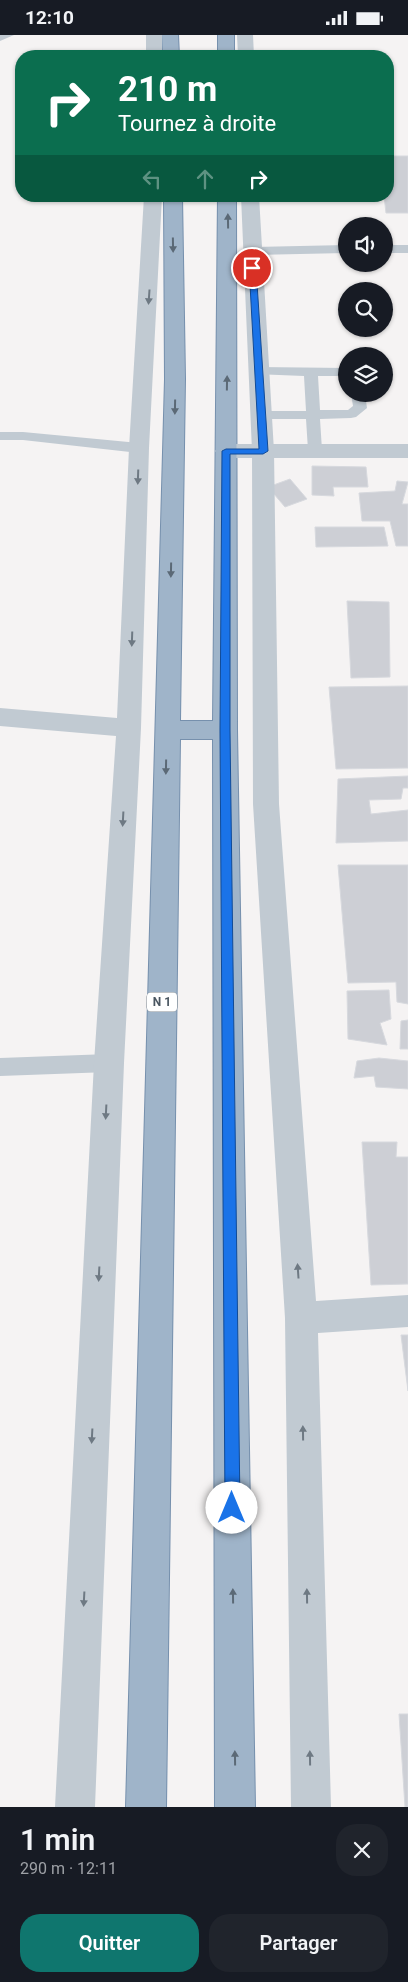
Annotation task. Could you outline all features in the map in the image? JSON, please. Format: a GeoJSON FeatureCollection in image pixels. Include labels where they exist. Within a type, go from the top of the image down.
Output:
{"type":"FeatureCollection","features":[{"type":"Feature","properties":{"kind":"highway"},"geometry":{"type":"LineString","coordinates":[[170,35],[171,50]]}},
{"type":"Feature","properties":{"kind":"highway"},"geometry":{"type":"LineString","coordinates":[[226,35],[226,50]]}},
{"type":"Feature","properties":{"kind":"highway","name":"N 1"},"geometry":{"type":"LineString","coordinates":[[146,1807],[175,379],[173,202]]}},
{"type":"Feature","properties":{"kind":"highway"},"geometry":{"type":"LineString","coordinates":[[227,202],[225,730],[235,1807]]}},
{"type":"Feature","properties":{"kind":"highway"},"geometry":{"type":"LineString","coordinates":[[167,730],[225,730]]}},
{"type":"Feature","properties":{"kind":"street"},"geometry":{"type":"LineString","coordinates":[[154,35],[154,50]]}},
{"type":"Feature","properties":{"kind":"street"},"geometry":{"type":"LineString","coordinates":[[245,35],[246,50]]}},
{"type":"Feature","properties":{"kind":"street"},"geometry":{"type":"LineString","coordinates":[[75,1807],[109,1063],[129,728],[139,449],[153,202]]}},
{"type":"Feature","properties":{"kind":"street"},"geometry":{"type":"LineString","coordinates":[[250,202],[251,251],[263,451],[266,803],[301,1318],[311,1807]]}},
{"type":"Feature","properties":{"kind":"street"},"geometry":{"type":"LineString","coordinates":[[226,451],[408,451]]}},
{"type":"Feature","properties":{"kind":"street"},"geometry":{"type":"LineString","coordinates":[[0,717],[129,728]]}},
{"type":"Feature","properties":{"kind":"street"},"geometry":{"type":"LineString","coordinates":[[301,1318],[408,1311]]}},
{"type":"Feature","properties":{"kind":"lane"},"geometry":{"type":"LineString","coordinates":[[0,38],[9,35]]}},
{"type":"Feature","properties":{"kind":"lane"},"geometry":{"type":"LineString","coordinates":[[251,251],[338,249]]}},
{"type":"Feature","properties":{"kind":"lane"},"geometry":{"type":"LineString","coordinates":[[393,249],[408,249]]}},
{"type":"Feature","properties":{"kind":"lane"},"geometry":{"type":"LineString","coordinates":[[258,371],[338,372]]}},
{"type":"Feature","properties":{"kind":"lane"},"geometry":{"type":"LineString","coordinates":[[311,371],[315,451]]}},
{"type":"Feature","properties":{"kind":"lane"},"geometry":{"type":"LineString","coordinates":[[261,415],[351,414],[360,409],[359,402]]}},
{"type":"Feature","properties":{"kind":"lane"},"geometry":{"type":"LineString","coordinates":[[0,436],[24,436],[139,449]]}},
{"type":"Feature","properties":{"kind":"lane"},"geometry":{"type":"LineString","coordinates":[[0,1067],[109,1063]]}},
{"type":"Feature","properties":{"kind":"building"},"geometry":{"type":"Polygon","coordinates":[[[394,156],[408,156],[408,213],[386,213],[385,202],[394,202],[394,156]]]}},
{"type":"Feature","properties":{"kind":"building"},"geometry":{"type":"Polygon","coordinates":[[[312,466],[366,467],[368,487],[333,487],[334,496],[312,495],[312,466]]]}},
{"type":"Feature","properties":{"kind":"building"},"geometry":{"type":"Polygon","coordinates":[[[290,479],[307,499],[285,507],[268,487],[290,479]]]}},
{"type":"Feature","properties":{"kind":"building"},"geometry":{"type":"Polygon","coordinates":[[[397,481],[408,482],[402,504],[408,504],[408,546],[396,546],[390,521],[362,521],[359,493],[395,491],[397,481]]]}},
{"type":"Feature","properties":{"kind":"building"},"geometry":{"type":"Polygon","coordinates":[[[315,527],[384,527],[388,546],[316,547],[315,527]]]}},
{"type":"Feature","properties":{"kind":"building"},"geometry":{"type":"Polygon","coordinates":[[[347,601],[389,602],[390,677],[351,678],[347,601]]]}},
{"type":"Feature","properties":{"kind":"building"},"geometry":{"type":"Polygon","coordinates":[[[408,686],[408,768],[336,769],[329,687],[408,686]]]}},
{"type":"Feature","properties":{"kind":"building"},"geometry":{"type":"Polygon","coordinates":[[[408,776],[408,788],[403,788],[401,799],[369,800],[371,814],[408,810],[408,841],[336,843],[338,779],[408,776]]]}},
{"type":"Feature","properties":{"kind":"building"},"geometry":{"type":"Polygon","coordinates":[[[338,865],[408,865],[408,1004],[397,1002],[396,982],[348,983],[338,865]]]}},
{"type":"Feature","properties":{"kind":"building"},"geometry":{"type":"Polygon","coordinates":[[[389,990],[391,1019],[380,1023],[387,1045],[348,1039],[347,991],[389,990]]]}},
{"type":"Feature","properties":{"kind":"building"},"geometry":{"type":"Polygon","coordinates":[[[408,1020],[408,1049],[400,1049],[401,1021],[408,1020]]]}},
{"type":"Feature","properties":{"kind":"building"},"geometry":{"type":"Polygon","coordinates":[[[379,1058],[408,1061],[408,1089],[376,1087],[374,1076],[354,1078],[357,1061],[379,1058]]]}},
{"type":"Feature","properties":{"kind":"building"},"geometry":{"type":"Polygon","coordinates":[[[362,1142],[397,1142],[396,1157],[408,1157],[408,1284],[371,1285],[362,1142]]]}},
{"type":"Feature","properties":{"kind":"building"},"geometry":{"type":"Polygon","coordinates":[[[401,1335],[408,1335],[408,1391],[401,1335]]]}},
{"type":"Feature","properties":{"kind":"building"},"geometry":{"type":"Polygon","coordinates":[[[399,1714],[408,1714],[408,1807],[405,1807],[399,1714]]]}},
{"type":"Feature","properties":{"kind":"route"},"geometry":{"type":"LineString","coordinates":[[232,1508],[225,730],[226,451],[263,451],[252,268]]}}]}
